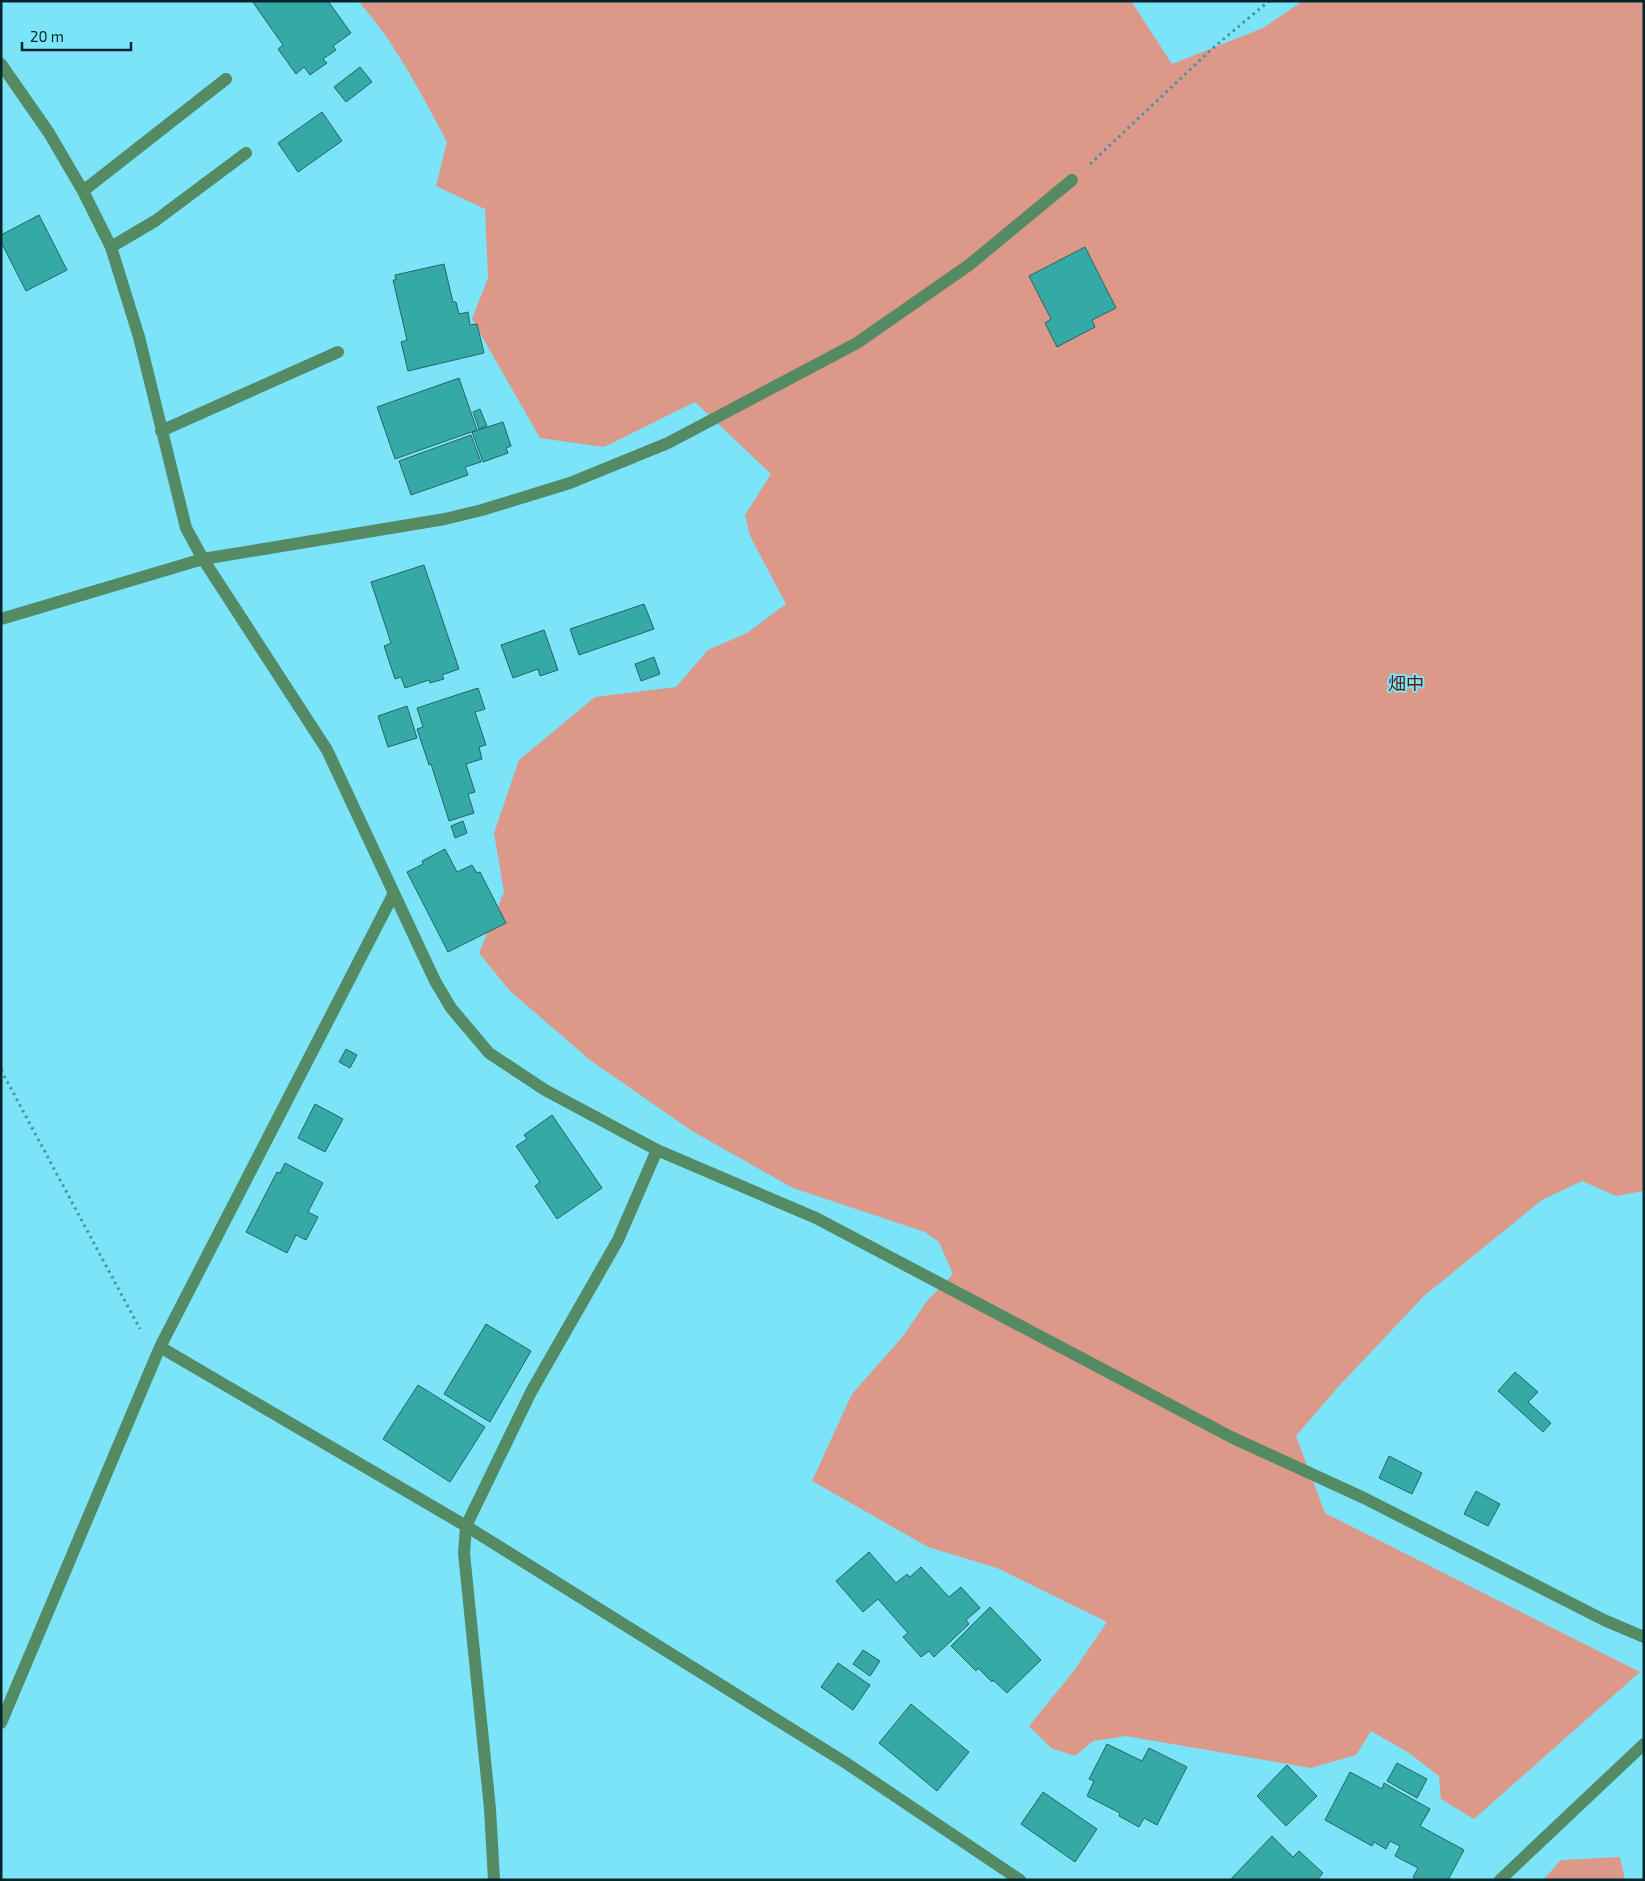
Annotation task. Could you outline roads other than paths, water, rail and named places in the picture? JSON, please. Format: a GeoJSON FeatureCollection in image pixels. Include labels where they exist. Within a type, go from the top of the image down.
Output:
{"type":"FeatureCollection","features":[{"type":"Feature","properties":{"kind":"street"},"geometry":{"type":"LineString","coordinates":[[1,64],[49,133],[83,191],[112,248],[139,337],[186,528],[203,559],[327,750],[435,981],[447,1001],[489,1053],[545,1090],[657,1150],[816,1218],[1231,1437],[1364,1498],[1604,1620],[1644,1637]]}},
{"type":"Feature","properties":{"kind":"street"},"geometry":{"type":"LineString","coordinates":[[83,191],[226,79]]}},
{"type":"Feature","properties":{"kind":"street"},"geometry":{"type":"LineString","coordinates":[[112,248],[155,222],[246,153]]}},
{"type":"Feature","properties":{"kind":"street"},"geometry":{"type":"LineString","coordinates":[[1,619],[203,559],[445,519],[482,510],[570,483],[668,442],[857,343],[969,265],[1072,180]]}},
{"type":"Feature","properties":{"kind":"street"},"geometry":{"type":"LineString","coordinates":[[161,431],[338,352]]}},
{"type":"Feature","properties":{"kind":"street"},"geometry":{"type":"LineString","coordinates":[[1,1723],[158,1353],[394,893]]}},
{"type":"Feature","properties":{"kind":"street"},"geometry":{"type":"LineString","coordinates":[[494,1880],[490,1809],[464,1552],[466,1526],[531,1392],[618,1240],[657,1150]]}},
{"type":"Feature","properties":{"kind":"street"},"geometry":{"type":"LineString","coordinates":[[158,1353],[466,1526],[846,1763],[1020,1880]]}},
{"type":"Feature","properties":{"kind":"street"},"geometry":{"type":"LineString","coordinates":[[1500,1880],[1644,1744]]}},
{"type":"Feature","properties":{"kind":"district","name":"畑中"},"geometry":{"type":"Point","coordinates":[1406,684]}}]}
